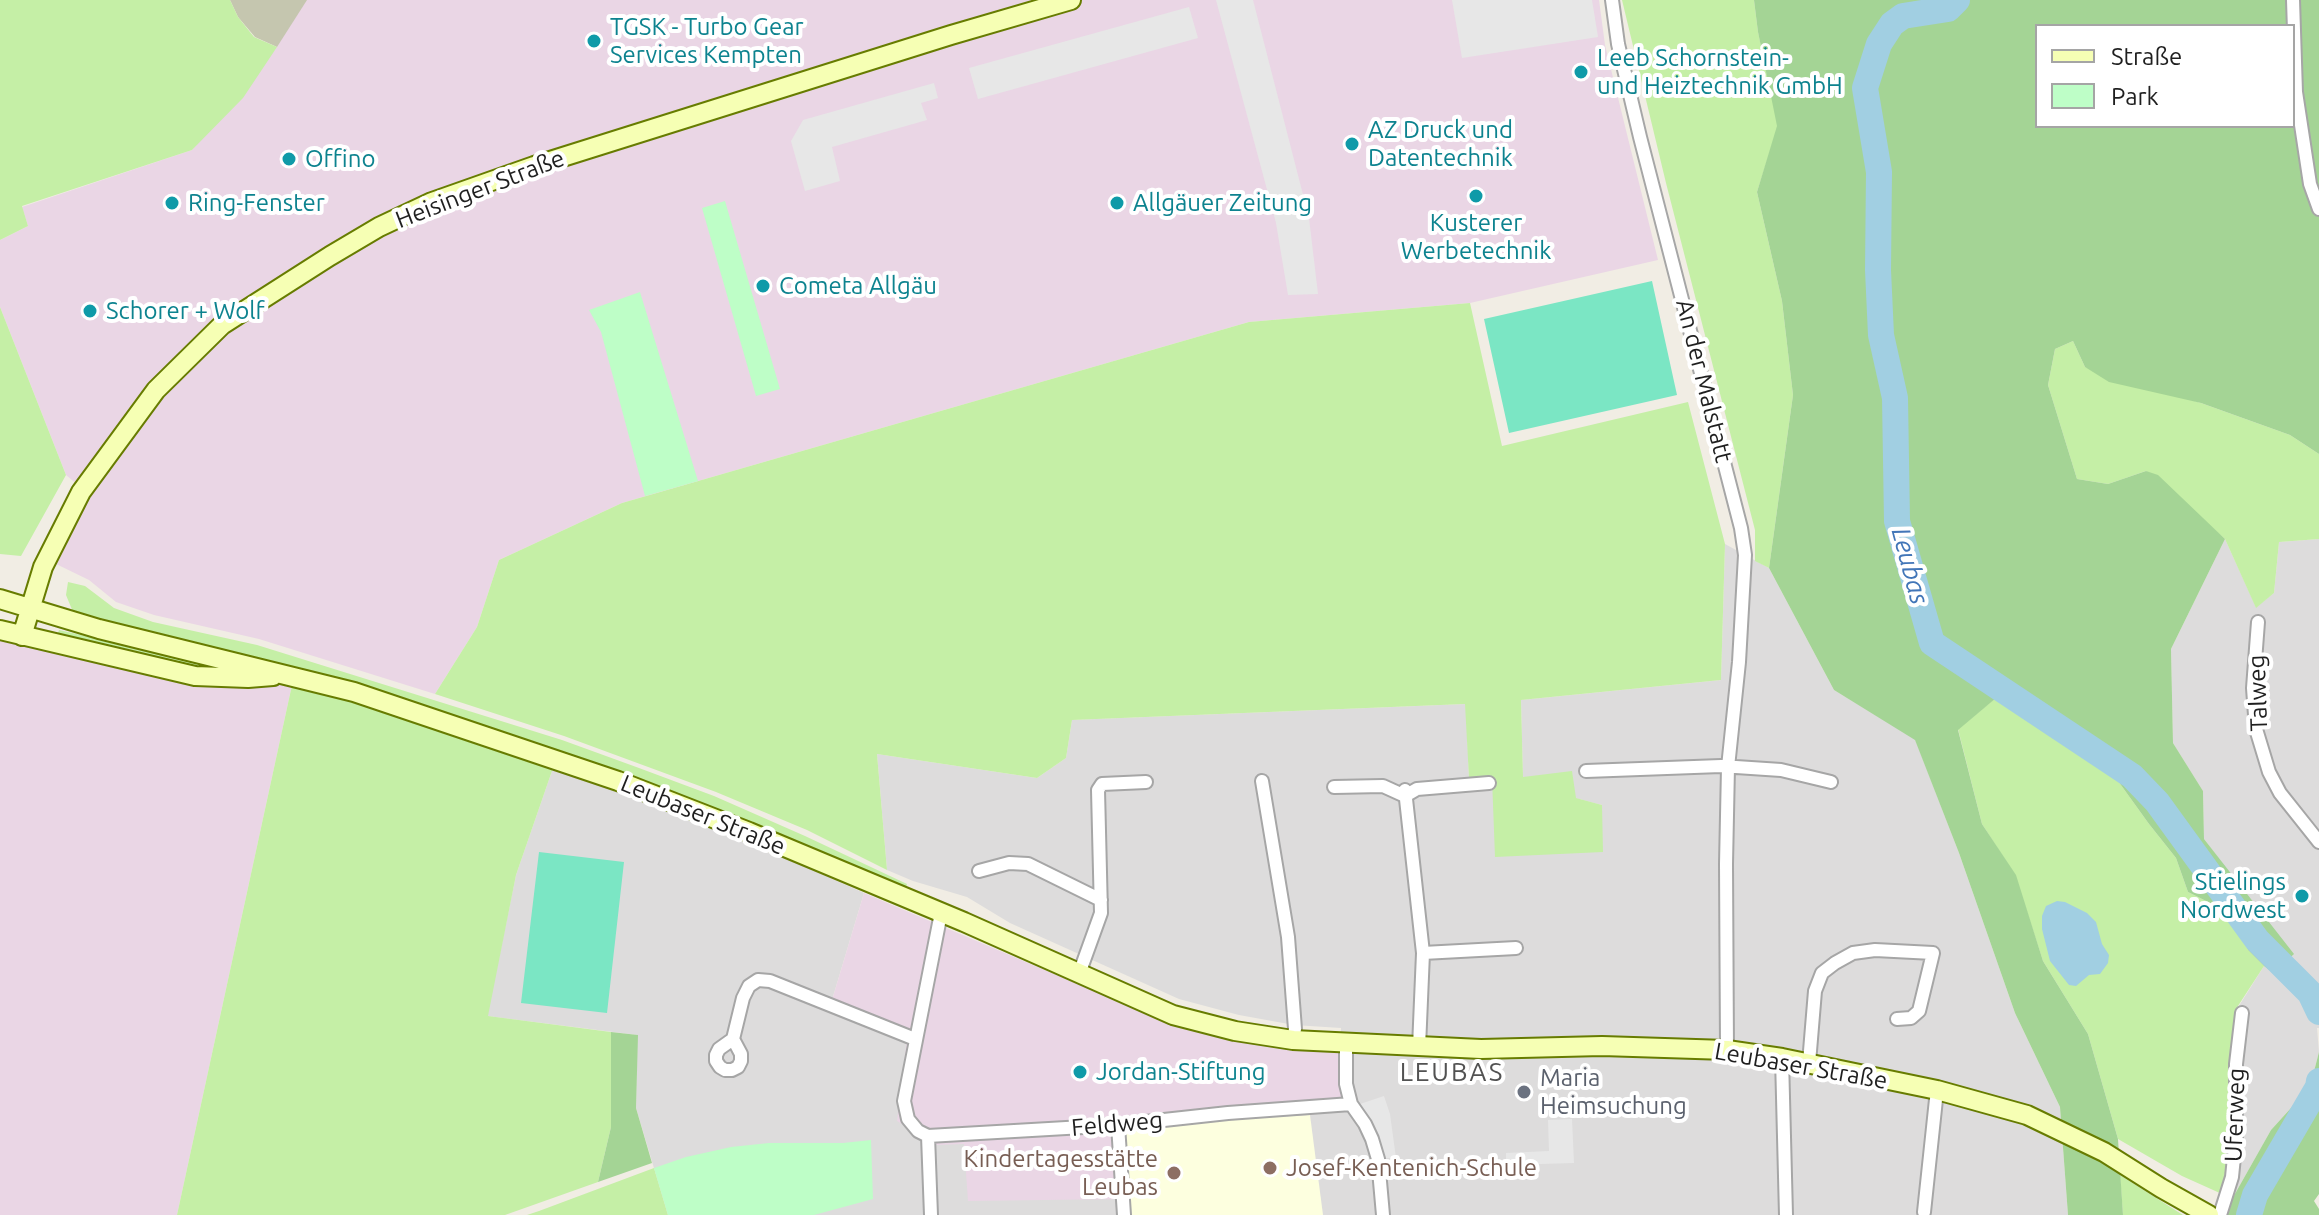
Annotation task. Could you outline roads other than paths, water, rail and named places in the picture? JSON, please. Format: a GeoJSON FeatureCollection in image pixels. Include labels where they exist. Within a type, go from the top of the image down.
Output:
{"type":"FeatureCollection","features":[{"type":"Feature","properties":{"kind":"main road","name":"Heisinger Straße"},"geometry":{"type":"LineString","coordinates":[[22,636],[43,567],[81,492],[156,390],[222,325],[347,245],[432,202],[534,166],[1071,0]]}},
{"type":"Feature","properties":{"kind":"main road","name":"Leubaser Straße"},"geometry":{"type":"LineString","coordinates":[[0,599],[99,629],[354,692],[618,781],[749,832],[1173,1015],[1235,1031],[1293,1040],[1419,1047],[1510,1049],[1602,1046],[1727,1050],[1809,1063],[1937,1090],[2027,1115],[2104,1152],[2209,1215]]}},
{"type":"Feature","properties":{"kind":"main road"},"geometry":{"type":"LineString","coordinates":[[0,630],[195,676],[248,678],[291,675]]}},
{"type":"Feature","properties":{"kind":"street","name":"An der Malstatt"},"geometry":{"type":"LineString","coordinates":[[1612,0],[1618,44],[1640,137],[1741,528],[1745,573],[1728,767],[1727,1050]]}},
{"type":"Feature","properties":{"kind":"street"},"geometry":{"type":"LineString","coordinates":[[2293,0],[2294,24]]}},
{"type":"Feature","properties":{"kind":"street"},"geometry":{"type":"LineString","coordinates":[[2295,61],[2296,92],[2310,184],[2319,209]]}},
{"type":"Feature","properties":{"kind":"street","name":"Talweg"},"geometry":{"type":"LineString","coordinates":[[2258,622],[2253,688],[2256,729],[2269,772],[2280,793],[2319,842]]}},
{"type":"Feature","properties":{"kind":"street"},"geometry":{"type":"LineString","coordinates":[[1586,771],[1728,767],[1781,770],[1831,782]]}},
{"type":"Feature","properties":{"kind":"street"},"geometry":{"type":"LineString","coordinates":[[1262,781],[1288,937],[1295,1029],[1293,1040]]}},
{"type":"Feature","properties":{"kind":"street"},"geometry":{"type":"LineString","coordinates":[[1079,974],[1101,913],[1098,790],[1102,784],[1146,782]]}},
{"type":"Feature","properties":{"kind":"street"},"geometry":{"type":"LineString","coordinates":[[1334,787],[1383,786],[1405,793],[1417,789],[1489,783]]}},
{"type":"Feature","properties":{"kind":"street"},"geometry":{"type":"LineString","coordinates":[[1405,793],[1423,953],[1419,1047]]}},
{"type":"Feature","properties":{"kind":"street"},"geometry":{"type":"LineString","coordinates":[[979,871],[1009,863],[1028,864],[1101,900]]}},
{"type":"Feature","properties":{"kind":"street"},"geometry":{"type":"LineString","coordinates":[[931,1215],[928,1136],[918,1131],[908,1119],[904,1101],[941,913]]}},
{"type":"Feature","properties":{"kind":"street"},"geometry":{"type":"LineString","coordinates":[[1423,953],[1516,948]]}},
{"type":"Feature","properties":{"kind":"street"},"geometry":{"type":"LineString","coordinates":[[1809,1063],[1815,991],[1822,973],[1853,953],[1875,950],[1933,953],[1919,1011],[1911,1018],[1897,1019]]}},
{"type":"Feature","properties":{"kind":"street"},"geometry":{"type":"LineString","coordinates":[[733,1039],[743,998],[749,986],[758,980],[770,981],[915,1039]]}},
{"type":"Feature","properties":{"kind":"street","name":"Uferweg"},"geometry":{"type":"LineString","coordinates":[[2220,1215],[2232,1177],[2236,1137],[2236,1064],[2242,1013]]}},
{"type":"Feature","properties":{"kind":"street"},"geometry":{"type":"LineString","coordinates":[[1346,1043],[1346,1084],[1351,1104],[1365,1124],[1378,1159],[1383,1215]]}},
{"type":"Feature","properties":{"kind":"street"},"geometry":{"type":"LineString","coordinates":[[1782,1058],[1786,1215]]}},
{"type":"Feature","properties":{"kind":"street"},"geometry":{"type":"LineString","coordinates":[[1924,1212],[1937,1090]]}},
{"type":"Feature","properties":{"kind":"street","name":"Feldweg"},"geometry":{"type":"LineString","coordinates":[[928,1136],[1118,1125],[1351,1104]]}},
{"type":"Feature","properties":{"kind":"street"},"geometry":{"type":"LineString","coordinates":[[1118,1125],[1124,1215]]}},
{"type":"Feature","properties":{"kind":"water"},"geometry":{"type":"Polygon","coordinates":[[[2057,901],[2087,913],[2096,922],[2102,944],[2109,955],[2108,963],[2100,974],[2089,975],[2076,986],[2069,985],[2050,961],[2042,929],[2046,906],[2057,901]]]}},
{"type":"Feature","properties":{"kind":"waterway","name":"Leubas"},"geometry":{"type":"LineString","coordinates":[[1957,0],[1948,9],[1903,16],[1892,24],[1879,44],[1865,88],[1879,172],[1881,335],[1895,398],[1897,521],[1932,643],[2132,776],[2157,802],[2257,940],[2310,993],[2319,1012]]}},
{"type":"Feature","properties":{"kind":"waterway","name":"Leubas"},"geometry":{"type":"LineString","coordinates":[[2249,1215],[2255,1195],[2319,1081]]}},
{"type":"Feature","properties":{"kind":"place","name":"TGSK - Turbo Gear Services Kempten"},"geometry":{"type":"Point","coordinates":[594,41]}},
{"type":"Feature","properties":{"kind":"place","name":"Leeb Schornstein- und Heiztechnik GmbH"},"geometry":{"type":"Point","coordinates":[1581,72]}},
{"type":"Feature","properties":{"kind":"place","name":"AZ Druck und Datentechnik"},"geometry":{"type":"Point","coordinates":[1352,144]}},
{"type":"Feature","properties":{"kind":"place","name":"Offino"},"geometry":{"type":"Point","coordinates":[289,159]}},
{"type":"Feature","properties":{"kind":"place","name":"Kusterer Werbetechnik"},"geometry":{"type":"Point","coordinates":[1476,196]}},
{"type":"Feature","properties":{"kind":"place","name":"Ring-Fenster"},"geometry":{"type":"Point","coordinates":[172,203]}},
{"type":"Feature","properties":{"kind":"place","name":"Allgäuer Zeitung"},"geometry":{"type":"Point","coordinates":[1117,203]}},
{"type":"Feature","properties":{"kind":"place","name":"Cometa Allgäu"},"geometry":{"type":"Point","coordinates":[763,286]}},
{"type":"Feature","properties":{"kind":"place","name":"Schorer + Wolf"},"geometry":{"type":"Point","coordinates":[90,311]}},
{"type":"Feature","properties":{"kind":"place","name":"Stielings Nordwest"},"geometry":{"type":"Point","coordinates":[2302,896]}},
{"type":"Feature","properties":{"kind":"place","name":"Jordan-Stiftung"},"geometry":{"type":"Point","coordinates":[1080,1072]}},
{"type":"Feature","properties":{"kind":"place","name":"Maria Heimsuchung"},"geometry":{"type":"Point","coordinates":[1524,1092]}},
{"type":"Feature","properties":{"kind":"place","name":"Josef-Kentenich-Schule"},"geometry":{"type":"Point","coordinates":[1270,1168]}},
{"type":"Feature","properties":{"kind":"place","name":"Kindertagesstätte Leubas"},"geometry":{"type":"Point","coordinates":[1174,1173]}},
{"type":"Feature","properties":{"kind":"district","name":"LEUBAS"},"geometry":{"type":"Point","coordinates":[1452,1072]}}]}
